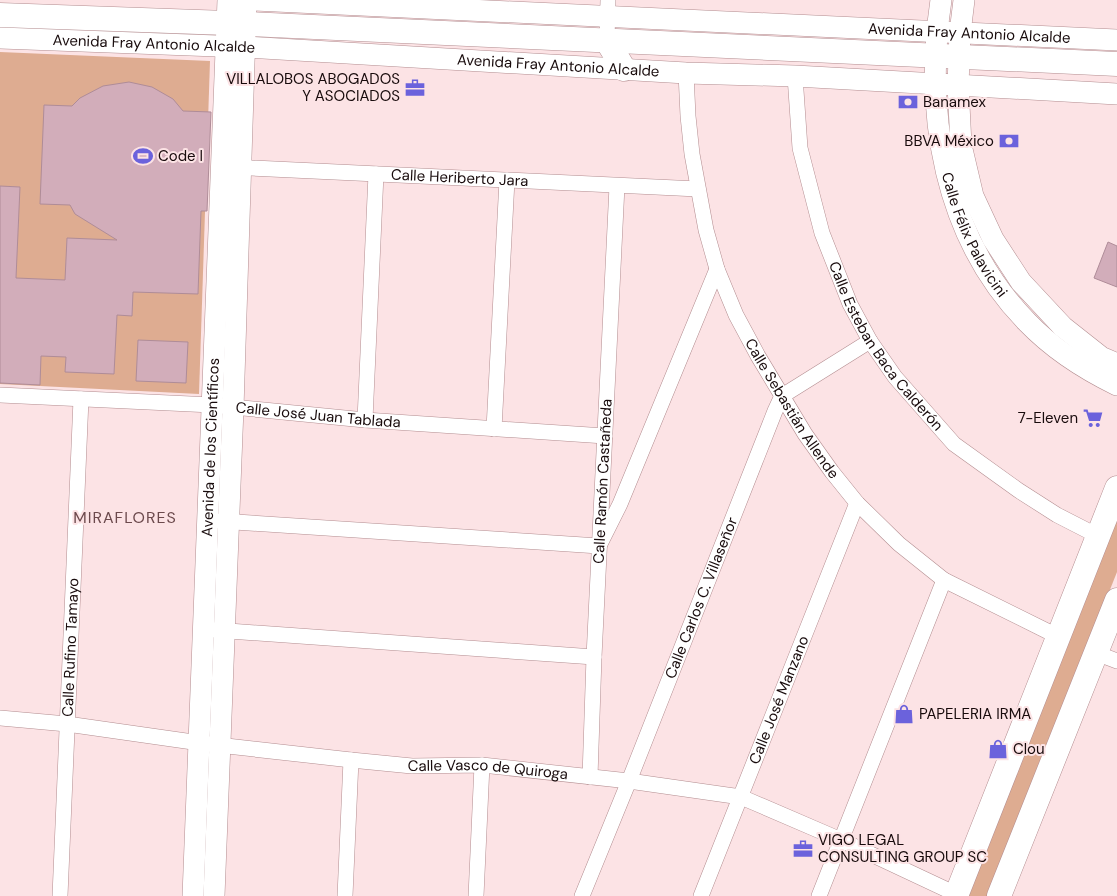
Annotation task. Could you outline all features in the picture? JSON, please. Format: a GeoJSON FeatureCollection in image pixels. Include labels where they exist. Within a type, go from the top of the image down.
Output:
{"type":"FeatureCollection","features":[{"type":"Feature","properties":{"kind":"main road","name":"Avenida Fray Antonio Alcalde"},"geometry":{"type":"LineString","coordinates":[[0,15],[236,35],[607,41],[1117,64]]}},
{"type":"Feature","properties":{"kind":"main road"},"geometry":{"type":"LineString","coordinates":[[607,41],[624,69]]}},
{"type":"Feature","properties":{"kind":"main road"},"geometry":{"type":"LineString","coordinates":[[956,895],[1117,488]]}},
{"type":"Feature","properties":{"kind":"main road"},"geometry":{"type":"LineString","coordinates":[[998,896],[1107,657],[1117,600]]}},
{"type":"Feature","properties":{"kind":"street","name":"Avenida de los Científicos"},"geometry":{"type":"LineString","coordinates":[[228,0],[236,35]]}},
{"type":"Feature","properties":{"kind":"street","name":"Avenida de los Científicos"},"geometry":{"type":"LineString","coordinates":[[214,896],[210,744],[214,630],[236,35],[246,0]]}},
{"type":"Feature","properties":{"kind":"street","name":"Avenida Fray Antonio Alcalde"},"geometry":{"type":"LineString","coordinates":[[252,0],[608,8],[938,32],[1117,40]]}},
{"type":"Feature","properties":{"kind":"street","name":"Calle Félix Palavicini"},"geometry":{"type":"LineString","coordinates":[[941,0],[938,32],[958,85],[961,145],[973,196],[993,238],[1021,282],[1063,327],[1101,357],[1117,364]]}},
{"type":"Feature","properties":{"kind":"street","name":"Calle Félix Palavicini"},"geometry":{"type":"LineString","coordinates":[[964,0],[960,33],[936,84],[940,146],[952,198],[972,246],[997,286],[1027,323],[1066,356],[1117,385]]}},
{"type":"Feature","properties":{"kind":"street"},"geometry":{"type":"LineString","coordinates":[[607,41],[608,8]]}},
{"type":"Feature","properties":{"kind":"street","name":"Avenida Fray Antonio Alcalde"},"geometry":{"type":"LineString","coordinates":[[0,38],[29,18]]}},
{"type":"Feature","properties":{"kind":"street","name":"Avenida Fray Antonio Alcalde"},"geometry":{"type":"LineString","coordinates":[[236,35],[624,69],[795,76],[1117,94]]}},
{"type":"Feature","properties":{"kind":"street","name":"Calle Sebastián Allende"},"geometry":{"type":"LineString","coordinates":[[686,73],[688,116],[698,190],[706,230],[717,269],[745,332],[805,434],[857,503],[899,544],[944,580],[1057,636]]}},
{"type":"Feature","properties":{"kind":"street","name":"Calle Esteban Baca Calderón"},"geometry":{"type":"LineString","coordinates":[[795,76],[800,148],[822,233],[850,304],[870,341],[895,377],[954,444],[1018,490],[1057,515],[1098,536]]}},
{"type":"Feature","properties":{"kind":"street","name":"Calle Heriberto Jara"},"geometry":{"type":"LineString","coordinates":[[231,167],[698,190]]}},
{"type":"Feature","properties":{"kind":"street"},"geometry":{"type":"LineString","coordinates":[[365,420],[376,174]]}},
{"type":"Feature","properties":{"kind":"street"},"geometry":{"type":"LineString","coordinates":[[494,429],[507,180]]}},
{"type":"Feature","properties":{"kind":"street","name":"Calle Ramón Castañeda"},"geometry":{"type":"LineString","coordinates":[[590,777],[599,546],[617,186]]}},
{"type":"Feature","properties":{"kind":"street"},"geometry":{"type":"LineString","coordinates":[[218,521],[599,546],[620,504],[717,269]]}},
{"type":"Feature","properties":{"kind":"street"},"geometry":{"type":"LineString","coordinates":[[782,396],[870,341]]}},
{"type":"Feature","properties":{"kind":"street","name":"Calle José Juan Tablada"},"geometry":{"type":"LineString","coordinates":[[0,395],[223,407],[365,420],[605,436]]}},
{"type":"Feature","properties":{"kind":"street","name":"Calle Carlos C. Villaseñor"},"geometry":{"type":"LineString","coordinates":[[582,896],[782,396]]}},
{"type":"Feature","properties":{"kind":"street","name":"Calle Rufino Tamayo"},"geometry":{"type":"LineString","coordinates":[[60,896],[81,399]]}},
{"type":"Feature","properties":{"kind":"street","name":"Calle José Manzano"},"geometry":{"type":"LineString","coordinates":[[700,896],[857,503]]}},
{"type":"Feature","properties":{"kind":"street"},"geometry":{"type":"LineString","coordinates":[[819,896],[944,580]]}},
{"type":"Feature","properties":{"kind":"street"},"geometry":{"type":"LineString","coordinates":[[214,630],[594,656]]}},
{"type":"Feature","properties":{"kind":"street","name":"Calle Vasco de Quiroga"},"geometry":{"type":"LineString","coordinates":[[0,718],[66,724],[210,744],[351,760],[412,766],[482,765],[629,781],[741,797],[841,840],[956,895]]}},
{"type":"Feature","properties":{"kind":"street","name":"Avenida de los Científicos"},"geometry":{"type":"LineString","coordinates":[[192,896],[210,744]]}},
{"type":"Feature","properties":{"kind":"street"},"geometry":{"type":"LineString","coordinates":[[345,896],[351,760]]}},
{"type":"Feature","properties":{"kind":"street"},"geometry":{"type":"LineString","coordinates":[[476,896],[482,765]]}},
{"type":"Feature","properties":{"kind":"shaded area"},"geometry":{"type":"Polygon","coordinates":[[[0,52],[210,61],[199,394],[0,384],[0,52]]]}},
{"type":"Feature","properties":{"kind":"shaded area"},"geometry":{"type":"Polygon","coordinates":[[[1117,519],[1117,572],[988,896],[967,896],[1117,519]]]}},
{"type":"Feature","properties":{"kind":"building"},"geometry":{"type":"Polygon","coordinates":[[[129,82],[152,87],[173,99],[183,111],[211,112],[207,211],[201,211],[198,294],[133,292],[132,316],[117,315],[114,374],[65,372],[66,357],[41,356],[40,385],[0,383],[0,186],[20,187],[16,278],[65,280],[67,238],[117,240],[75,214],[70,205],[40,204],[44,105],[72,106],[80,98],[103,86],[129,82]]]}},
{"type":"Feature","properties":{"kind":"building"},"geometry":{"type":"Polygon","coordinates":[[[1108,242],[1117,246],[1117,287],[1094,278],[1108,242]]]}},
{"type":"Feature","properties":{"kind":"building"},"geometry":{"type":"Polygon","coordinates":[[[138,340],[188,342],[186,383],[136,381],[138,340]]]}},
{"type":"Feature","properties":{"kind":"place","name":"VILLALOBOS ABOGADOS Y ASOCIADOS"},"geometry":{"type":"Point","coordinates":[415,88]}},
{"type":"Feature","properties":{"kind":"place","name":"Banamex"},"geometry":{"type":"Point","coordinates":[908,102]}},
{"type":"Feature","properties":{"kind":"place","name":"BBVA México"},"geometry":{"type":"Point","coordinates":[1009,141]}},
{"type":"Feature","properties":{"kind":"place","name":"Code I"},"geometry":{"type":"Point","coordinates":[143,156]}},
{"type":"Feature","properties":{"kind":"place","name":"7-Eleven"},"geometry":{"type":"Point","coordinates":[1093,418]}},
{"type":"Feature","properties":{"kind":"place","name":"PAPELERIA IRMA"},"geometry":{"type":"Point","coordinates":[904,714]}},
{"type":"Feature","properties":{"kind":"place","name":"Clou"},"geometry":{"type":"Point","coordinates":[998,749]}},
{"type":"Feature","properties":{"kind":"place","name":"VIGO LEGAL CONSULTING GROUP SC"},"geometry":{"type":"Point","coordinates":[803,849]}},
{"type":"Feature","properties":{"kind":"district","name":"MIRAFLORES"},"geometry":{"type":"Point","coordinates":[125,517]}}]}
